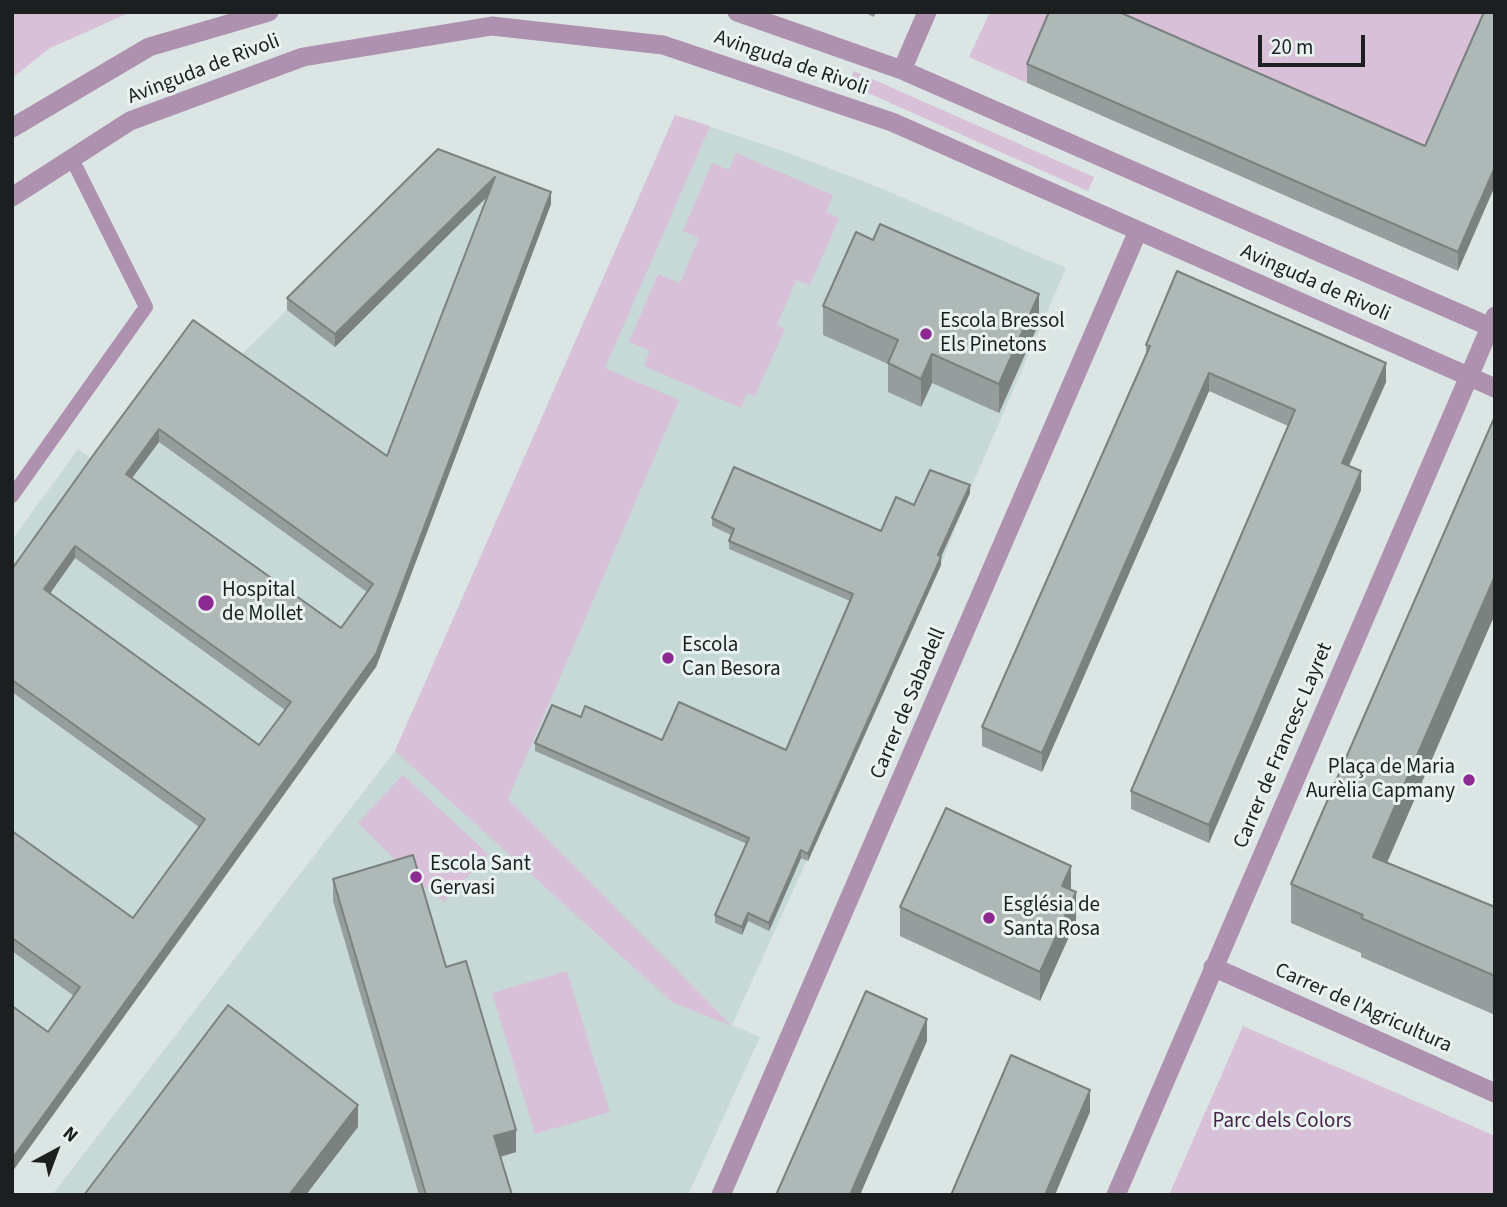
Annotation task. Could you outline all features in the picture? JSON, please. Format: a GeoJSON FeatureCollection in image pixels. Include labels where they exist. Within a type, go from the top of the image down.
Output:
{"type":"FeatureCollection","features":[{"type":"Feature","properties":{"kind":"street","name":"Avinguda de Rivoli"},"geometry":{"type":"LineString","coordinates":[[12,128],[149,47],[269,12]]}},
{"type":"Feature","properties":{"kind":"street","name":"Avinguda de Rivoli"},"geometry":{"type":"LineString","coordinates":[[737,12],[902,70],[1493,324]]}},
{"type":"Feature","properties":{"kind":"street"},"geometry":{"type":"LineString","coordinates":[[902,70],[928,12]]}},
{"type":"Feature","properties":{"kind":"street","name":"Avinguda de Rivoli"},"geometry":{"type":"LineString","coordinates":[[12,197],[130,121],[303,57],[492,26],[663,45],[892,122],[1495,388]]}},
{"type":"Feature","properties":{"kind":"street","name":"Carrer de Sabadell"},"geometry":{"type":"LineString","coordinates":[[721,1195],[1139,231]]}},
{"type":"Feature","properties":{"kind":"street","name":"Carrer de Francesc Layret"},"geometry":{"type":"LineString","coordinates":[[1116,1195],[1493,324]]}},
{"type":"Feature","properties":{"kind":"street","name":"Carrer de l'Agricultura"},"geometry":{"type":"LineString","coordinates":[[1213,967],[1495,1093]]}},
{"type":"Feature","properties":{"kind":"lane"},"geometry":{"type":"LineString","coordinates":[[12,496],[146,307],[72,159]]}},
{"type":"Feature","properties":{"kind":"shaded area"},"geometry":{"type":"Polygon","coordinates":[[[675,115],[786,152],[878,187],[1066,268],[974,481],[941,565],[732,1025],[760,1037],[688,1195],[52,1195],[395,751],[675,115]]]}},
{"type":"Feature","properties":{"kind":"shaded area","name":"Hospital de Mollet"},"geometry":{"type":"Polygon","coordinates":[[[438,161],[551,204],[376,667],[12,1172],[12,540],[78,449],[96,462],[235,361],[438,161]]]}},
{"type":"Feature","properties":{"kind":"green space"},"geometry":{"type":"Polygon","coordinates":[[[12,12],[131,12],[50,48],[12,78],[12,12]]]}},
{"type":"Feature","properties":{"kind":"green space"},"geometry":{"type":"Polygon","coordinates":[[[990,12],[1057,12],[1027,83],[969,57],[990,12]]]}},
{"type":"Feature","properties":{"kind":"green space"},"geometry":{"type":"Polygon","coordinates":[[[1076,12],[1492,12],[1423,172],[1076,12]]]}},
{"type":"Feature","properties":{"kind":"green space"},"geometry":{"type":"Polygon","coordinates":[[[854,71],[1094,177],[1088,191],[848,84],[854,71]]]}},
{"type":"Feature","properties":{"kind":"green space"},"geometry":{"type":"Polygon","coordinates":[[[675,115],[710,126],[605,368],[679,400],[508,799],[732,1026],[672,1002],[395,751],[675,115]]]}},
{"type":"Feature","properties":{"kind":"green space"},"geometry":{"type":"Polygon","coordinates":[[[736,153],[833,195],[826,212],[839,218],[810,285],[796,280],[777,325],[785,329],[755,396],[747,393],[741,408],[644,366],[650,351],[629,342],[658,274],[680,283],[699,238],[683,231],[712,163],[729,170],[736,153]]]}},
{"type":"Feature","properties":{"kind":"green space"},"geometry":{"type":"Polygon","coordinates":[[[403,775],[488,854],[444,902],[413,878],[358,823],[403,775]]]}},
{"type":"Feature","properties":{"kind":"green space"},"geometry":{"type":"Polygon","coordinates":[[[567,971],[610,1112],[535,1134],[492,993],[567,971]]]}},
{"type":"Feature","properties":{"kind":"green space","name":"Parc dels Colors"},"geometry":{"type":"Polygon","coordinates":[[[1243,1026],[1495,1136],[1495,1195],[1169,1195],[1243,1026]]]}},
{"type":"Feature","properties":{"kind":"building"},"geometry":{"type":"Polygon","coordinates":[[[1049,12],[1119,12],[1425,146],[1484,12],[1495,12],[1495,167],[1458,252],[1027,64],[1049,12]]]}},
{"type":"Feature","properties":{"kind":"building","name":"Hospital de Mollet"},"geometry":{"type":"Polygon","coordinates":[[[438,149],[551,192],[376,654],[12,1159],[12,1006],[48,1032],[80,987],[12,938],[12,831],[133,918],[205,819],[12,680],[12,569],[193,320],[387,456],[495,177],[335,334],[287,298],[438,149]],[[159,429],[126,474],[341,628],[373,584],[159,429]],[[75,546],[44,589],[259,745],[291,702],[75,546]]]}},
{"type":"Feature","properties":{"kind":"building"},"geometry":{"type":"Polygon","coordinates":[[[880,224],[1039,294],[999,384],[932,354],[921,379],[888,363],[898,340],[823,306],[856,232],[873,240],[880,224]]]}},
{"type":"Feature","properties":{"kind":"building"},"geometry":{"type":"Polygon","coordinates":[[[1177,271],[1386,363],[1342,463],[1361,471],[1209,825],[1131,791],[1295,410],[1209,373],[1042,753],[982,727],[1150,346],[1146,345],[1177,271]]]}},
{"type":"Feature","properties":{"kind":"building"},"geometry":{"type":"Polygon","coordinates":[[[1495,416],[1495,576],[1373,857],[1495,907],[1495,976],[1361,918],[1363,915],[1291,884],[1495,416]]]}},
{"type":"Feature","properties":{"kind":"building"},"geometry":{"type":"Polygon","coordinates":[[[734,467],[881,531],[896,497],[914,505],[930,470],[970,485],[938,555],[941,557],[808,854],[801,850],[769,923],[748,913],[742,927],[715,915],[749,838],[535,743],[552,705],[581,717],[585,706],[662,740],[679,702],[786,750],[853,594],[729,541],[734,529],[712,518],[734,467]]]}},
{"type":"Feature","properties":{"kind":"building","name":"Església de Santa Rosa"},"geometry":{"type":"Polygon","coordinates":[[[946,808],[1071,866],[1062,886],[1076,892],[1040,972],[900,907],[946,808]]]}},
{"type":"Feature","properties":{"kind":"building"},"geometry":{"type":"Polygon","coordinates":[[[413,855],[446,967],[466,961],[516,1130],[494,1136],[512,1195],[426,1195],[333,879],[413,855]]]}},
{"type":"Feature","properties":{"kind":"building"},"geometry":{"type":"Polygon","coordinates":[[[866,991],[927,1019],[850,1195],[776,1195],[866,991]]]}},
{"type":"Feature","properties":{"kind":"building"},"geometry":{"type":"Polygon","coordinates":[[[228,1005],[358,1105],[289,1195],[84,1195],[228,1005]]]}},
{"type":"Feature","properties":{"kind":"building"},"geometry":{"type":"Polygon","coordinates":[[[1011,1055],[1090,1090],[1045,1195],[951,1195],[1011,1055]]]}},
{"type":"Feature","properties":{"kind":"place","name":"Escola Bressol Els Pinetons"},"geometry":{"type":"Point","coordinates":[926,334]}},
{"type":"Feature","properties":{"kind":"place","name":"Hospital de Mollet"},"geometry":{"type":"Point","coordinates":[206,603]}},
{"type":"Feature","properties":{"kind":"place","name":"Escola Can Besora"},"geometry":{"type":"Point","coordinates":[668,658]}},
{"type":"Feature","properties":{"kind":"place","name":"Plaça de Maria Aurèlia Capmany"},"geometry":{"type":"Point","coordinates":[1469,780]}},
{"type":"Feature","properties":{"kind":"place","name":"Escola Sant Gervasi"},"geometry":{"type":"Point","coordinates":[416,877]}},
{"type":"Feature","properties":{"kind":"place","name":"Església de Santa Rosa"},"geometry":{"type":"Point","coordinates":[989,918]}}]}
